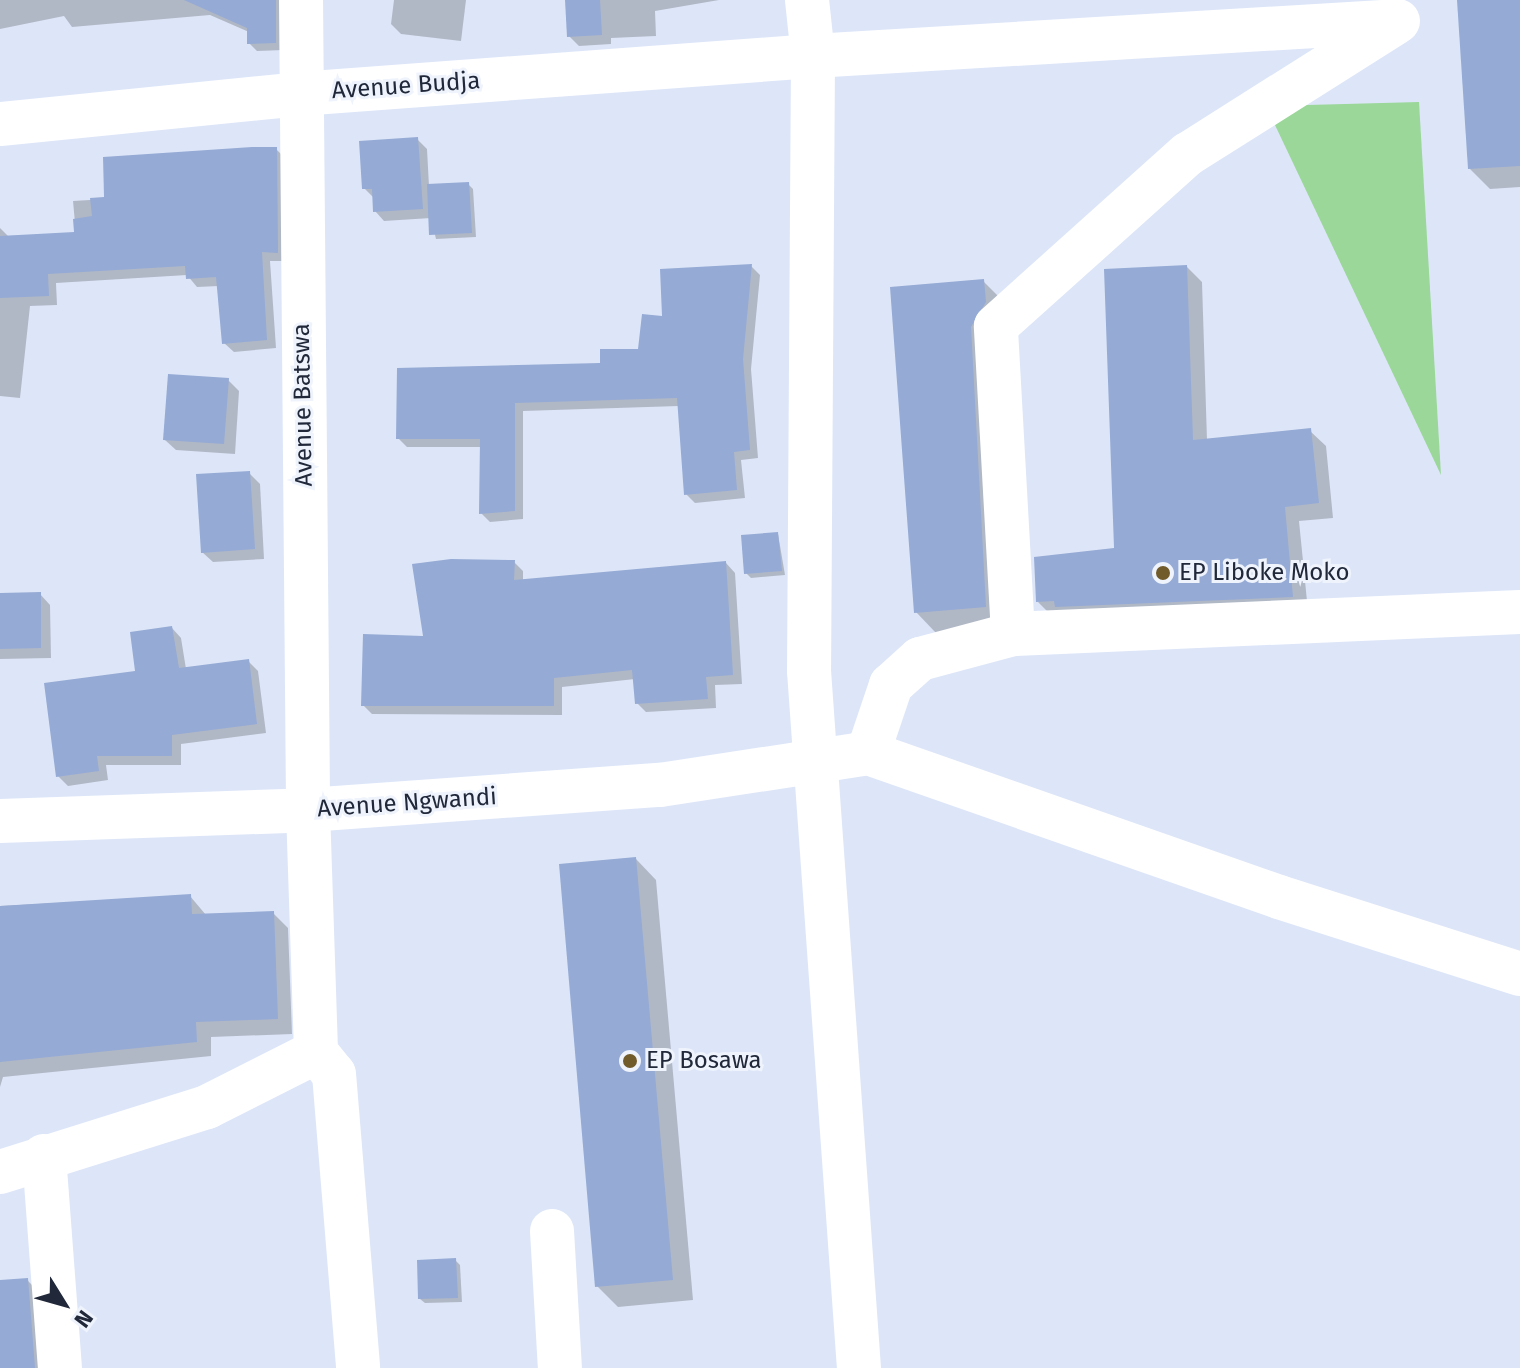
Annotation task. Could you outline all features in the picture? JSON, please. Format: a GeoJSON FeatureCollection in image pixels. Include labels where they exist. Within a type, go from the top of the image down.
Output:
{"type":"FeatureCollection","features":[{"type":"Feature","properties":{"kind":"street","name":"Avenue Batswa"},"geometry":{"type":"LineString","coordinates":[[301,0],[299,94],[308,810],[316,1052]]}},
{"type":"Feature","properties":{"kind":"street"},"geometry":{"type":"LineString","coordinates":[[807,0],[813,56],[813,762],[859,1368]]}},
{"type":"Feature","properties":{"kind":"street","name":"Avenue Budja"},"geometry":{"type":"LineString","coordinates":[[0,124],[299,94],[813,56],[1398,21],[1188,154],[996,326],[1013,634]]}},
{"type":"Feature","properties":{"kind":"street"},"geometry":{"type":"LineString","coordinates":[[1520,612],[1013,634],[920,659],[891,685],[868,753],[1279,897],[1520,974]]}},
{"type":"Feature","properties":{"kind":"street","name":"Avenue Ngwandi"},"geometry":{"type":"LineString","coordinates":[[0,821],[308,810],[660,785],[868,753]]}},
{"type":"Feature","properties":{"kind":"street"},"geometry":{"type":"LineString","coordinates":[[0,1172],[207,1107],[316,1052],[334,1074],[358,1368]]}},
{"type":"Feature","properties":{"kind":"street"},"geometry":{"type":"LineString","coordinates":[[44,1156],[60,1368]]}},
{"type":"Feature","properties":{"kind":"street"},"geometry":{"type":"LineString","coordinates":[[552,1231],[560,1368]]}},
{"type":"Feature","properties":{"kind":"green space"},"geometry":{"type":"Polygon","coordinates":[[[1419,102],[1441,475],[1266,106],[1419,102]]]}},
{"type":"Feature","properties":{"kind":"building"},"geometry":{"type":"Polygon","coordinates":[[[184,0],[276,0],[276,43],[247,44],[247,28],[184,0]]]}},
{"type":"Feature","properties":{"kind":"building"},"geometry":{"type":"Polygon","coordinates":[[[565,0],[600,0],[602,35],[567,37],[565,0]]]}},
{"type":"Feature","properties":{"kind":"building"},"geometry":{"type":"Polygon","coordinates":[[[1457,0],[1520,0],[1520,166],[1468,169],[1457,0]]]}},
{"type":"Feature","properties":{"kind":"building"},"geometry":{"type":"Polygon","coordinates":[[[418,137],[423,209],[373,212],[372,189],[362,189],[359,141],[418,137]]]}},
{"type":"Feature","properties":{"kind":"building"},"geometry":{"type":"Polygon","coordinates":[[[277,147],[278,253],[262,252],[267,340],[222,344],[216,277],[186,279],[185,266],[48,274],[49,296],[0,298],[0,236],[74,232],[73,219],[92,216],[90,198],[104,197],[103,157],[277,147]]]}},
{"type":"Feature","properties":{"kind":"building"},"geometry":{"type":"Polygon","coordinates":[[[469,182],[472,233],[429,235],[427,184],[469,182]]]}},
{"type":"Feature","properties":{"kind":"building"},"geometry":{"type":"Polygon","coordinates":[[[752,264],[743,359],[750,450],[734,452],[737,490],[684,495],[677,398],[515,403],[515,511],[479,514],[480,439],[396,439],[397,368],[600,363],[600,349],[638,349],[642,314],[662,316],[660,269],[752,264]]]}},
{"type":"Feature","properties":{"kind":"building"},"geometry":{"type":"Polygon","coordinates":[[[1187,265],[1193,440],[1311,428],[1319,503],[1285,507],[1293,597],[1055,607],[1054,601],[1036,602],[1034,557],[1114,548],[1104,269],[1187,265]]]}},
{"type":"Feature","properties":{"kind":"building"},"geometry":{"type":"Polygon","coordinates":[[[984,279],[986,302],[971,327],[986,607],[914,613],[890,287],[984,279]]]}},
{"type":"Feature","properties":{"kind":"building"},"geometry":{"type":"Polygon","coordinates":[[[168,374],[229,378],[224,444],[163,440],[168,374]]]}},
{"type":"Feature","properties":{"kind":"building"},"geometry":{"type":"Polygon","coordinates":[[[250,471],[255,549],[201,553],[196,474],[250,471]]]}},
{"type":"Feature","properties":{"kind":"building"},"geometry":{"type":"Polygon","coordinates":[[[778,532],[782,571],[744,574],[741,535],[778,532]]]}},
{"type":"Feature","properties":{"kind":"building"},"geometry":{"type":"Polygon","coordinates":[[[451,559],[515,560],[514,580],[726,561],[733,675],[706,677],[708,699],[635,704],[632,670],[554,678],[554,706],[361,706],[363,634],[423,636],[412,564],[451,559]]]}},
{"type":"Feature","properties":{"kind":"building"},"geometry":{"type":"Polygon","coordinates":[[[41,592],[41,648],[0,649],[0,593],[41,592]]]}},
{"type":"Feature","properties":{"kind":"building"},"geometry":{"type":"Polygon","coordinates":[[[172,626],[179,668],[249,659],[257,724],[172,735],[172,756],[97,756],[99,771],[56,777],[44,683],[135,671],[130,632],[172,626]]]}},
{"type":"Feature","properties":{"kind":"building"},"geometry":{"type":"Polygon","coordinates":[[[636,857],[673,1280],[595,1287],[559,864],[636,857]]]}},
{"type":"Feature","properties":{"kind":"building"},"geometry":{"type":"Polygon","coordinates":[[[191,894],[192,914],[274,911],[278,1019],[196,1022],[197,1042],[0,1062],[0,906],[191,894]]]}},
{"type":"Feature","properties":{"kind":"building"},"geometry":{"type":"Polygon","coordinates":[[[456,1258],[458,1298],[418,1299],[417,1260],[456,1258]]]}},
{"type":"Feature","properties":{"kind":"building"},"geometry":{"type":"Polygon","coordinates":[[[28,1278],[35,1368],[0,1368],[0,1280],[28,1278]]]}},
{"type":"Feature","properties":{"kind":"place","name":"EP Liboke Moko"},"geometry":{"type":"Point","coordinates":[1163,573]}},
{"type":"Feature","properties":{"kind":"place","name":"EP Bosawa"},"geometry":{"type":"Point","coordinates":[630,1061]}}]}
